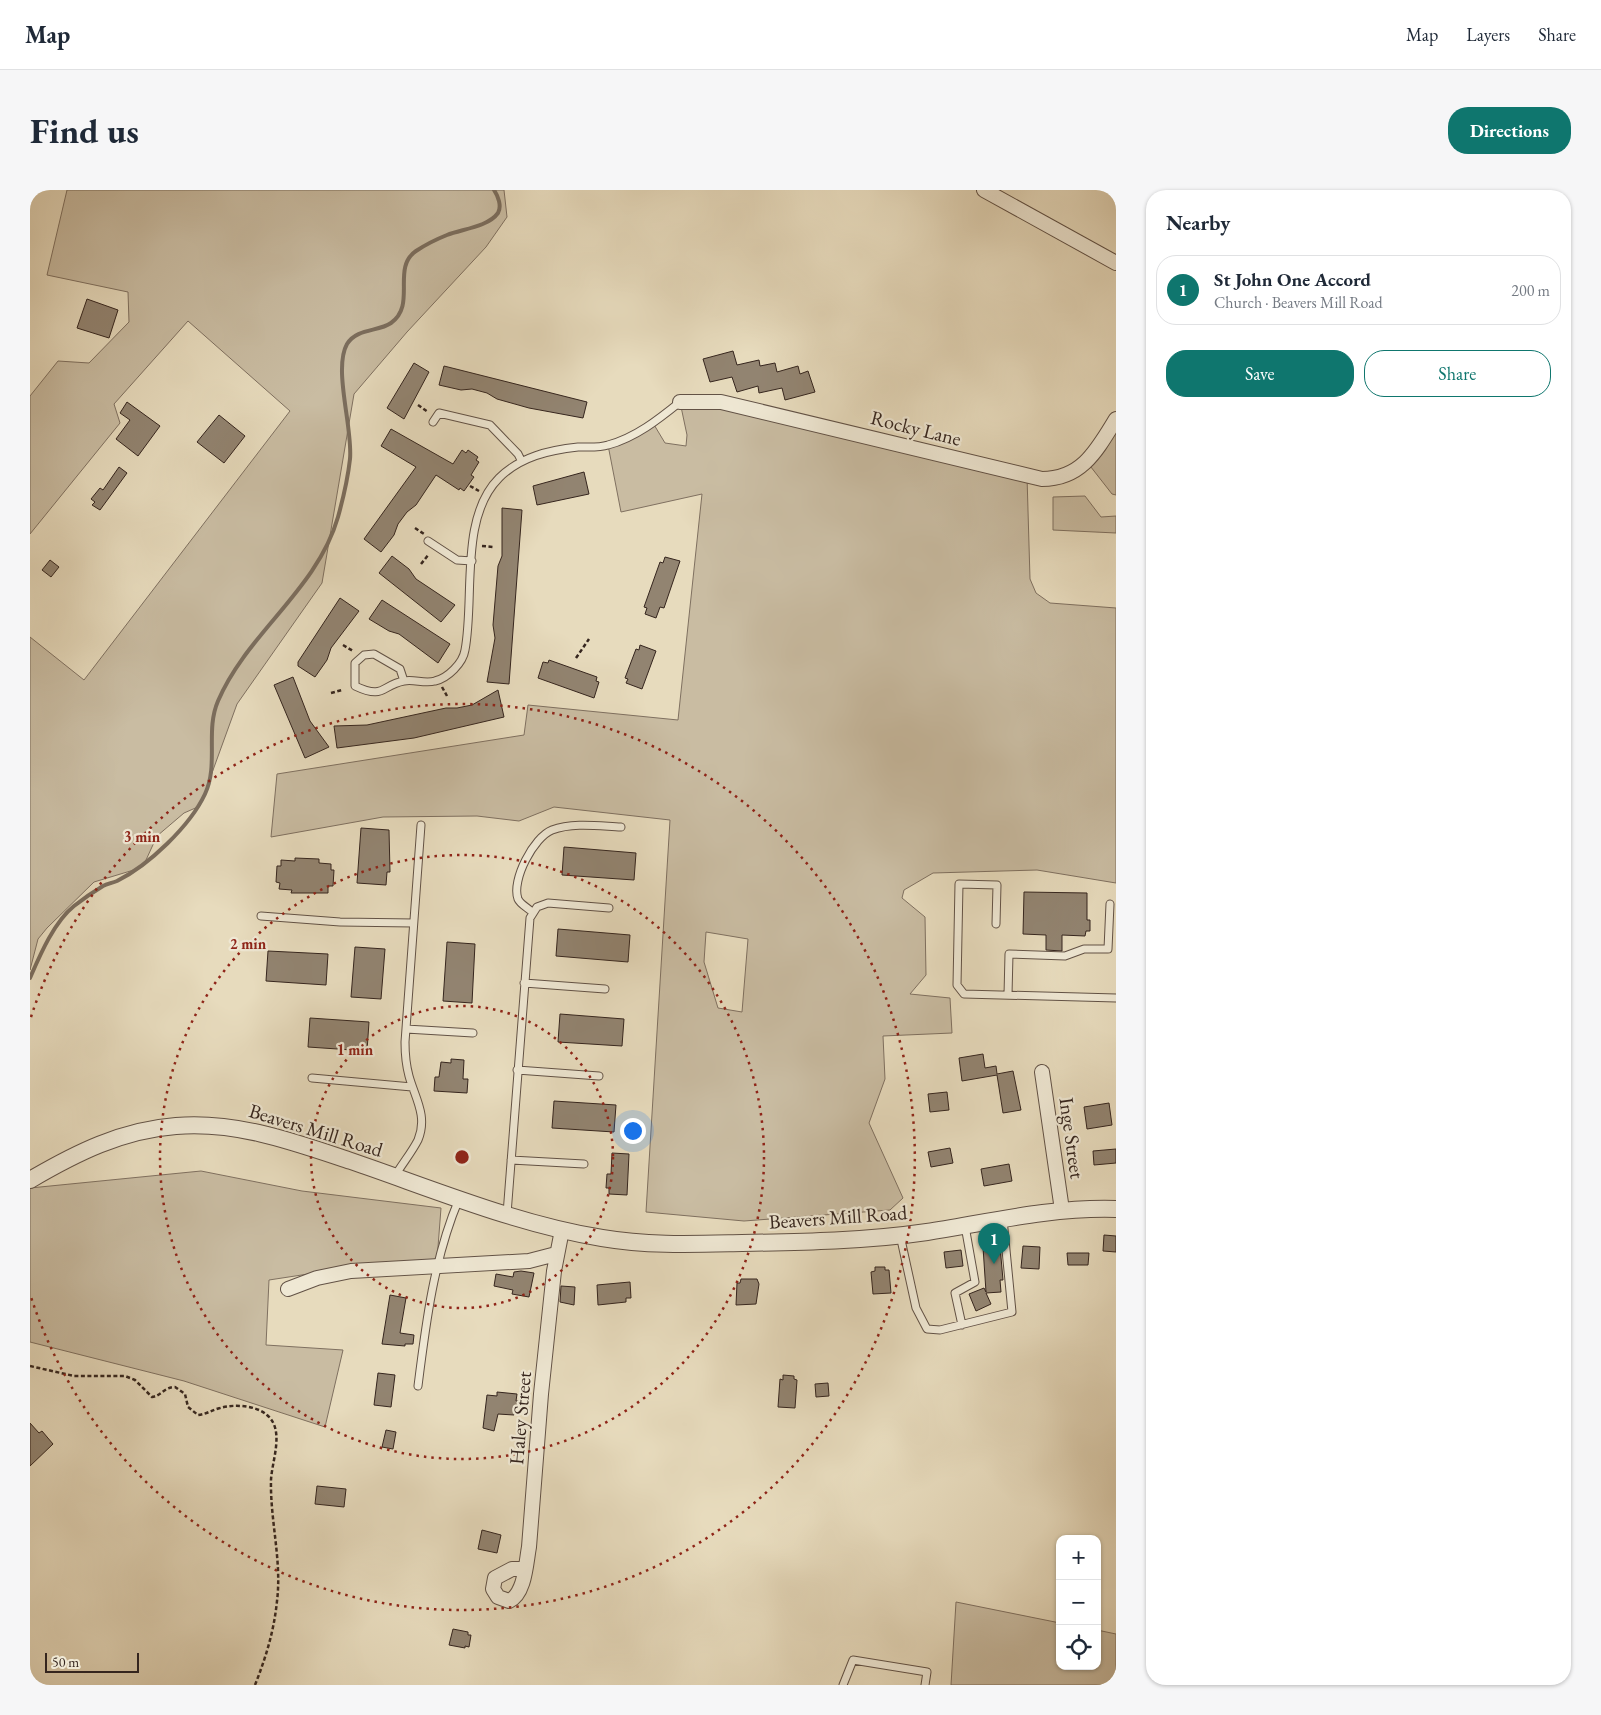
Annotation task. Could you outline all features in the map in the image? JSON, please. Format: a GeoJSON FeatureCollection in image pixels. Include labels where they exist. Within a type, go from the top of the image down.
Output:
{"type":"FeatureCollection","features":[{"type":"Feature","properties":{"kind":"street"},"geometry":{"type":"LineString","coordinates":[[984,190],[1116,263]]}},
{"type":"Feature","properties":{"kind":"street","name":"Rocky Lane"},"geometry":{"type":"LineString","coordinates":[[680,402],[721,402],[1042,480],[1067,476],[1078,470],[1087,462],[1116,419]]}},
{"type":"Feature","properties":{"kind":"street","name":"Inge Street"},"geometry":{"type":"LineString","coordinates":[[1042,1072],[1062,1210]]}},
{"type":"Feature","properties":{"kind":"street","name":"Beavers Mill Road"},"geometry":{"type":"LineString","coordinates":[[30,1180],[73,1156],[120,1136],[175,1126],[203,1125],[258,1132],[507,1214],[562,1230],[602,1238],[660,1245],[777,1243],[900,1236],[1062,1210],[1116,1209]]}},
{"type":"Feature","properties":{"kind":"street"},"geometry":{"type":"LineString","coordinates":[[288,1290],[317,1278],[350,1271],[530,1261],[556,1254],[562,1230]]}},
{"type":"Feature","properties":{"kind":"street","name":"Haley Street"},"geometry":{"type":"LineString","coordinates":[[525,1569],[529,1547],[556,1254]]}},
{"type":"Feature","properties":{"kind":"lane"},"geometry":{"type":"LineString","coordinates":[[404,681],[400,669],[374,654],[364,655],[355,663],[355,686],[369,693],[386,690],[404,681],[435,681],[455,670],[465,652],[472,561],[480,507],[498,479],[521,460],[560,449],[608,445],[653,423],[680,402]]}},
{"type":"Feature","properties":{"kind":"lane"},"geometry":{"type":"LineString","coordinates":[[433,422],[439,412],[490,425],[518,454],[521,460]]}},
{"type":"Feature","properties":{"kind":"lane"},"geometry":{"type":"LineString","coordinates":[[427,538],[457,560],[472,561]]}},
{"type":"Feature","properties":{"kind":"lane"},"geometry":{"type":"LineString","coordinates":[[395,1176],[418,1140],[422,1116],[419,1101],[412,1087],[405,1056],[420,825]]}},
{"type":"Feature","properties":{"kind":"lane"},"geometry":{"type":"LineString","coordinates":[[532,912],[518,900],[516,886],[522,867],[533,848],[550,830],[570,825],[621,827]]}},
{"type":"Feature","properties":{"kind":"lane"},"geometry":{"type":"LineString","coordinates":[[996,924],[997,885],[958,884],[957,985],[964,994],[1116,998]]}},
{"type":"Feature","properties":{"kind":"lane"},"geometry":{"type":"LineString","coordinates":[[507,1214],[524,983],[532,912],[537,906],[548,903],[609,908]]}},
{"type":"Feature","properties":{"kind":"lane"},"geometry":{"type":"LineString","coordinates":[[1008,995],[1009,954],[1065,956],[1084,949],[1108,949],[1110,904]]}},
{"type":"Feature","properties":{"kind":"lane"},"geometry":{"type":"LineString","coordinates":[[261,916],[340,922],[413,923]]}},
{"type":"Feature","properties":{"kind":"lane"},"geometry":{"type":"LineString","coordinates":[[524,983],[605,989]]}},
{"type":"Feature","properties":{"kind":"lane"},"geometry":{"type":"LineString","coordinates":[[406,1028],[473,1033]]}},
{"type":"Feature","properties":{"kind":"lane"},"geometry":{"type":"LineString","coordinates":[[517,1070],[599,1076]]}},
{"type":"Feature","properties":{"kind":"lane"},"geometry":{"type":"LineString","coordinates":[[312,1078],[412,1087]]}},
{"type":"Feature","properties":{"kind":"lane"},"geometry":{"type":"LineString","coordinates":[[511,1160],[584,1164]]}},
{"type":"Feature","properties":{"kind":"lane"},"geometry":{"type":"LineString","coordinates":[[418,1386],[429,1298],[452,1217],[460,1198]]}},
{"type":"Feature","properties":{"kind":"lane"},"geometry":{"type":"LineString","coordinates":[[900,1236],[916,1308],[926,1329],[940,1330],[1012,1312],[1003,1218]]}},
{"type":"Feature","properties":{"kind":"lane"},"geometry":{"type":"LineString","coordinates":[[962,1325],[955,1293],[975,1282],[965,1225]]}},
{"type":"Feature","properties":{"kind":"lane"},"geometry":{"type":"LineString","coordinates":[[844,1685],[853,1660],[927,1672],[924,1685]]}},
{"type":"Feature","properties":{"kind":"path"},"geometry":{"type":"LineString","coordinates":[[418,405],[428,412]]}},
{"type":"Feature","properties":{"kind":"path"},"geometry":{"type":"LineString","coordinates":[[470,486],[480,491]]}},
{"type":"Feature","properties":{"kind":"path"},"geometry":{"type":"LineString","coordinates":[[415,528],[427,538]]}},
{"type":"Feature","properties":{"kind":"path"},"geometry":{"type":"LineString","coordinates":[[480,546],[493,547]]}},
{"type":"Feature","properties":{"kind":"path"},"geometry":{"type":"LineString","coordinates":[[421,564],[429,554]]}},
{"type":"Feature","properties":{"kind":"path"},"geometry":{"type":"LineString","coordinates":[[576,658],[589,639]]}},
{"type":"Feature","properties":{"kind":"path"},"geometry":{"type":"LineString","coordinates":[[343,645],[353,652]]}},
{"type":"Feature","properties":{"kind":"path"},"geometry":{"type":"LineString","coordinates":[[442,685],[447,696]]}},
{"type":"Feature","properties":{"kind":"path"},"geometry":{"type":"LineString","coordinates":[[331,693],[342,690]]}},
{"type":"Feature","properties":{"kind":"path"},"geometry":{"type":"LineString","coordinates":[[30,1366],[74,1376],[125,1376],[135,1380],[152,1397],[157,1396],[164,1389],[175,1386],[185,1394],[188,1407],[198,1415],[233,1406],[258,1409],[271,1419],[277,1436],[272,1462],[270,1503],[278,1572],[278,1599],[267,1655],[255,1685]]}},
{"type":"Feature","properties":{"kind":"shaded area"},"geometry":{"type":"Polygon","coordinates":[[[67,190],[504,190],[507,217],[486,247],[407,332],[354,394],[322,583],[237,704],[200,806],[184,813],[157,836],[146,860],[137,869],[94,882],[38,939],[30,970],[30,637],[84,680],[290,411],[188,321],[114,404],[120,423],[30,534],[30,396],[58,361],[89,363],[129,322],[128,292],[47,275],[67,190]]]}},
{"type":"Feature","properties":{"kind":"shaded area"},"geometry":{"type":"Polygon","coordinates":[[[700,401],[1027,476],[1030,579],[1036,593],[1050,603],[1116,608],[1116,883],[1037,870],[933,873],[904,890],[902,898],[925,917],[926,975],[910,994],[950,998],[952,1033],[883,1036],[885,1079],[869,1123],[903,1198],[890,1210],[744,1221],[646,1212],[670,820],[554,807],[519,821],[477,816],[383,817],[271,837],[277,774],[524,735],[528,705],[678,720],[702,494],[621,512],[608,445],[653,423],[665,443],[686,446],[687,435],[680,402],[700,401]],[[706,932],[704,962],[718,1008],[742,1012],[748,939],[706,932]]]}},
{"type":"Feature","properties":{"kind":"shaded area"},"geometry":{"type":"Polygon","coordinates":[[[1116,419],[1116,495],[1112,494],[1087,462],[1116,419]]]}},
{"type":"Feature","properties":{"kind":"shaded area"},"geometry":{"type":"Polygon","coordinates":[[[1085,496],[1101,517],[1116,516],[1116,533],[1053,530],[1053,497],[1085,496]]]}},
{"type":"Feature","properties":{"kind":"shaded area"},"geometry":{"type":"Polygon","coordinates":[[[201,1171],[302,1191],[441,1208],[437,1260],[380,1263],[269,1280],[266,1345],[343,1350],[325,1427],[184,1381],[30,1342],[30,1188],[201,1171]]]}},
{"type":"Feature","properties":{"kind":"shaded area"},"geometry":{"type":"Polygon","coordinates":[[[956,1602],[1056,1622],[1056,1670],[1101,1670],[1101,1631],[1116,1634],[1116,1685],[951,1685],[956,1602]]]}},
{"type":"Feature","properties":{"kind":"building"},"geometry":{"type":"Polygon","coordinates":[[[87,299],[118,310],[109,338],[77,328],[87,299]]]}},
{"type":"Feature","properties":{"kind":"building"},"geometry":{"type":"Polygon","coordinates":[[[733,351],[737,365],[759,360],[760,366],[775,363],[777,372],[798,366],[800,374],[808,371],[815,392],[785,400],[782,388],[759,393],[758,386],[737,392],[732,377],[710,382],[703,359],[733,351]]]}},
{"type":"Feature","properties":{"kind":"building"},"geometry":{"type":"Polygon","coordinates":[[[414,363],[429,372],[404,419],[387,408],[414,363]]]}},
{"type":"Feature","properties":{"kind":"building"},"geometry":{"type":"Polygon","coordinates":[[[444,366],[587,402],[583,418],[529,408],[497,399],[487,393],[472,389],[461,390],[439,385],[444,366]]]}},
{"type":"Feature","properties":{"kind":"building"},"geometry":{"type":"Polygon","coordinates":[[[127,402],[160,426],[138,456],[116,439],[130,420],[120,413],[127,402]]]}},
{"type":"Feature","properties":{"kind":"building"},"geometry":{"type":"Polygon","coordinates":[[[219,415],[245,436],[224,463],[197,442],[219,415]]]}},
{"type":"Feature","properties":{"kind":"building"},"geometry":{"type":"Polygon","coordinates":[[[391,429],[453,464],[462,450],[466,453],[468,450],[478,457],[476,460],[479,462],[471,475],[474,477],[464,491],[460,488],[459,490],[436,475],[416,505],[407,512],[398,524],[394,535],[381,552],[364,539],[416,467],[381,446],[391,429]]]}},
{"type":"Feature","properties":{"kind":"building"},"geometry":{"type":"Polygon","coordinates":[[[119,467],[127,473],[100,510],[92,505],[95,502],[91,499],[100,488],[103,490],[119,467]]]}},
{"type":"Feature","properties":{"kind":"building"},"geometry":{"type":"Polygon","coordinates":[[[584,472],[589,494],[537,505],[533,486],[584,472]]]}},
{"type":"Feature","properties":{"kind":"building"},"geometry":{"type":"Polygon","coordinates":[[[502,508],[522,510],[509,684],[487,682],[495,638],[493,625],[498,566],[502,556],[502,508]]]}},
{"type":"Feature","properties":{"kind":"building"},"geometry":{"type":"Polygon","coordinates":[[[392,556],[409,569],[416,579],[455,605],[441,622],[379,573],[392,556]]]}},
{"type":"Feature","properties":{"kind":"building"},"geometry":{"type":"Polygon","coordinates":[[[665,557],[680,561],[664,608],[660,607],[656,618],[645,614],[647,608],[644,607],[660,562],[663,563],[665,557]]]}},
{"type":"Feature","properties":{"kind":"building"},"geometry":{"type":"Polygon","coordinates":[[[50,560],[59,567],[51,577],[42,570],[50,560]]]}},
{"type":"Feature","properties":{"kind":"building"},"geometry":{"type":"Polygon","coordinates":[[[340,598],[359,611],[331,648],[327,660],[315,677],[298,666],[298,662],[340,598]]]}},
{"type":"Feature","properties":{"kind":"building"},"geometry":{"type":"Polygon","coordinates":[[[382,600],[450,644],[438,663],[399,634],[389,631],[369,619],[382,600]]]}},
{"type":"Feature","properties":{"kind":"building"},"geometry":{"type":"Polygon","coordinates":[[[640,645],[656,651],[642,689],[626,683],[628,679],[625,678],[636,649],[639,650],[640,645]]]}},
{"type":"Feature","properties":{"kind":"building"},"geometry":{"type":"Polygon","coordinates":[[[549,660],[597,677],[596,681],[599,682],[594,698],[538,678],[543,662],[548,663],[549,660]]]}},
{"type":"Feature","properties":{"kind":"building"},"geometry":{"type":"Polygon","coordinates":[[[293,677],[310,721],[329,747],[305,758],[274,685],[293,677]]]}},
{"type":"Feature","properties":{"kind":"building"},"geometry":{"type":"Polygon","coordinates":[[[498,690],[504,717],[414,738],[337,748],[334,726],[367,725],[446,708],[472,705],[498,690]]]}},
{"type":"Feature","properties":{"kind":"building"},"geometry":{"type":"Polygon","coordinates":[[[361,828],[389,830],[390,872],[387,872],[386,885],[357,883],[361,828]]]}},
{"type":"Feature","properties":{"kind":"building"},"geometry":{"type":"Polygon","coordinates":[[[564,847],[636,853],[634,880],[562,875],[564,847]]]}},
{"type":"Feature","properties":{"kind":"building"},"geometry":{"type":"Polygon","coordinates":[[[295,858],[319,859],[319,863],[331,864],[331,870],[334,870],[333,886],[328,886],[328,893],[291,893],[292,890],[279,889],[280,883],[276,882],[277,866],[281,866],[281,860],[295,861],[295,858]]]}},
{"type":"Feature","properties":{"kind":"building"},"geometry":{"type":"Polygon","coordinates":[[[1024,892],[1087,893],[1087,920],[1090,920],[1090,931],[1086,931],[1085,936],[1062,935],[1062,951],[1046,950],[1046,935],[1023,934],[1024,892]]]}},
{"type":"Feature","properties":{"kind":"building"},"geometry":{"type":"Polygon","coordinates":[[[558,929],[630,935],[628,962],[556,956],[558,929]]]}},
{"type":"Feature","properties":{"kind":"building"},"geometry":{"type":"Polygon","coordinates":[[[447,942],[475,944],[472,1003],[443,1001],[447,942]]]}},
{"type":"Feature","properties":{"kind":"building"},"geometry":{"type":"Polygon","coordinates":[[[355,947],[385,949],[381,999],[351,997],[355,947]]]}},
{"type":"Feature","properties":{"kind":"building"},"geometry":{"type":"Polygon","coordinates":[[[268,951],[328,954],[326,985],[266,981],[268,951]]]}},
{"type":"Feature","properties":{"kind":"building"},"geometry":{"type":"Polygon","coordinates":[[[560,1014],[624,1019],[622,1046],[558,1042],[560,1014]]]}},
{"type":"Feature","properties":{"kind":"building"},"geometry":{"type":"Polygon","coordinates":[[[310,1018],[369,1022],[367,1051],[308,1047],[310,1018]]]}},
{"type":"Feature","properties":{"kind":"building"},"geometry":{"type":"Polygon","coordinates":[[[983,1054],[985,1068],[996,1066],[997,1074],[1013,1071],[1021,1110],[1003,1113],[997,1075],[962,1081],[959,1058],[983,1054]]]}},
{"type":"Feature","properties":{"kind":"building"},"geometry":{"type":"Polygon","coordinates":[[[451,1059],[464,1060],[463,1079],[468,1079],[467,1093],[434,1091],[435,1077],[439,1077],[441,1062],[451,1063],[451,1059]]]}},
{"type":"Feature","properties":{"kind":"building"},"geometry":{"type":"Polygon","coordinates":[[[947,1092],[949,1110],[930,1112],[928,1094],[947,1092]]]}},
{"type":"Feature","properties":{"kind":"building"},"geometry":{"type":"Polygon","coordinates":[[[554,1101],[616,1105],[614,1132],[552,1128],[554,1101]]]}},
{"type":"Feature","properties":{"kind":"building"},"geometry":{"type":"Polygon","coordinates":[[[1109,1103],[1112,1125],[1087,1129],[1084,1107],[1109,1103]]]}},
{"type":"Feature","properties":{"kind":"building"},"geometry":{"type":"Polygon","coordinates":[[[950,1148],[953,1163],[931,1167],[928,1152],[950,1148]]]}},
{"type":"Feature","properties":{"kind":"building"},"geometry":{"type":"Polygon","coordinates":[[[1116,1149],[1116,1163],[1094,1165],[1093,1151],[1116,1149]]]}},
{"type":"Feature","properties":{"kind":"building"},"geometry":{"type":"Polygon","coordinates":[[[612,1153],[629,1154],[627,1195],[609,1194],[609,1188],[606,1188],[607,1174],[611,1174],[612,1153]]]}},
{"type":"Feature","properties":{"kind":"building"},"geometry":{"type":"Polygon","coordinates":[[[1009,1164],[1012,1181],[984,1186],[981,1169],[1009,1164]]]}},
{"type":"Feature","properties":{"kind":"building"},"geometry":{"type":"Polygon","coordinates":[[[1104,1235],[1116,1236],[1116,1252],[1103,1251],[1104,1235]]]}},
{"type":"Feature","properties":{"kind":"building"},"geometry":{"type":"Polygon","coordinates":[[[1000,1246],[1003,1280],[1000,1280],[1001,1292],[986,1293],[991,1304],[976,1311],[969,1294],[984,1288],[986,1292],[983,1247],[1000,1246]]]}},
{"type":"Feature","properties":{"kind":"building"},"geometry":{"type":"Polygon","coordinates":[[[1023,1246],[1040,1247],[1039,1269],[1021,1268],[1023,1246]]]}},
{"type":"Feature","properties":{"kind":"building"},"geometry":{"type":"Polygon","coordinates":[[[961,1250],[963,1266],[946,1268],[944,1252],[961,1250]]]}},
{"type":"Feature","properties":{"kind":"building"},"geometry":{"type":"Polygon","coordinates":[[[1067,1253],[1089,1253],[1088,1265],[1068,1265],[1067,1253]]]}},
{"type":"Feature","properties":{"kind":"building"},"geometry":{"type":"Polygon","coordinates":[[[875,1267],[885,1267],[885,1270],[889,1270],[891,1293],[873,1294],[871,1272],[875,1271],[875,1267]]]}},
{"type":"Feature","properties":{"kind":"building"},"geometry":{"type":"Polygon","coordinates":[[[514,1272],[534,1273],[529,1297],[512,1294],[513,1290],[494,1286],[496,1274],[513,1277],[514,1272]]]}},
{"type":"Feature","properties":{"kind":"building"},"geometry":{"type":"Polygon","coordinates":[[[741,1279],[757,1279],[759,1284],[756,1304],[736,1305],[737,1283],[740,1283],[741,1279]]]}},
{"type":"Feature","properties":{"kind":"building"},"geometry":{"type":"Polygon","coordinates":[[[630,1282],[631,1298],[626,1298],[626,1302],[598,1305],[597,1285],[630,1282]]]}},
{"type":"Feature","properties":{"kind":"building"},"geometry":{"type":"Polygon","coordinates":[[[561,1286],[575,1287],[574,1305],[560,1302],[561,1286]]]}},
{"type":"Feature","properties":{"kind":"building"},"geometry":{"type":"Polygon","coordinates":[[[390,1295],[406,1298],[400,1333],[414,1335],[413,1344],[405,1344],[405,1346],[382,1344],[390,1295]]]}},
{"type":"Feature","properties":{"kind":"building"},"geometry":{"type":"Polygon","coordinates":[[[378,1373],[395,1375],[391,1407],[374,1405],[378,1373]]]}},
{"type":"Feature","properties":{"kind":"building"},"geometry":{"type":"Polygon","coordinates":[[[783,1375],[794,1376],[794,1379],[797,1380],[795,1408],[778,1407],[780,1379],[783,1380],[783,1375]]]}},
{"type":"Feature","properties":{"kind":"building"},"geometry":{"type":"Polygon","coordinates":[[[828,1383],[829,1396],[816,1397],[815,1384],[828,1383]]]}},
{"type":"Feature","properties":{"kind":"building"},"geometry":{"type":"Polygon","coordinates":[[[497,1392],[517,1394],[516,1401],[521,1401],[520,1411],[515,1411],[514,1415],[498,1414],[494,1431],[483,1428],[487,1395],[497,1396],[497,1392]]]}},
{"type":"Feature","properties":{"kind":"building"},"geometry":{"type":"Polygon","coordinates":[[[30,1423],[39,1433],[42,1431],[53,1444],[30,1466],[30,1423]]]}},
{"type":"Feature","properties":{"kind":"building"},"geometry":{"type":"Polygon","coordinates":[[[386,1430],[396,1432],[393,1449],[382,1447],[386,1430]]]}},
{"type":"Feature","properties":{"kind":"building"},"geometry":{"type":"Polygon","coordinates":[[[317,1486],[346,1489],[344,1507],[315,1504],[317,1486]]]}},
{"type":"Feature","properties":{"kind":"building"},"geometry":{"type":"Polygon","coordinates":[[[482,1530],[501,1535],[497,1553],[478,1549],[482,1530]]]}},
{"type":"Feature","properties":{"kind":"building"},"geometry":{"type":"Polygon","coordinates":[[[453,1629],[468,1632],[468,1635],[471,1635],[469,1647],[449,1645],[453,1629]]]}},
{"type":"Feature","properties":{"kind":"waterway"},"geometry":{"type":"LineString","coordinates":[[30,978],[48,939],[67,913],[103,886],[129,874],[155,855],[179,831],[198,806],[209,783],[212,759],[212,724],[218,701],[246,654],[314,567],[328,543],[338,517],[350,459],[342,368],[343,355],[347,344],[356,335],[386,326],[399,315],[404,297],[405,267],[409,258],[416,251],[443,237],[481,225],[494,218],[500,207],[494,190]]}},
{"type":"Feature","properties":{"kind":"place","name":"St John One Accord"},"geometry":{"type":"Point","coordinates":[994,1264]}}]}
